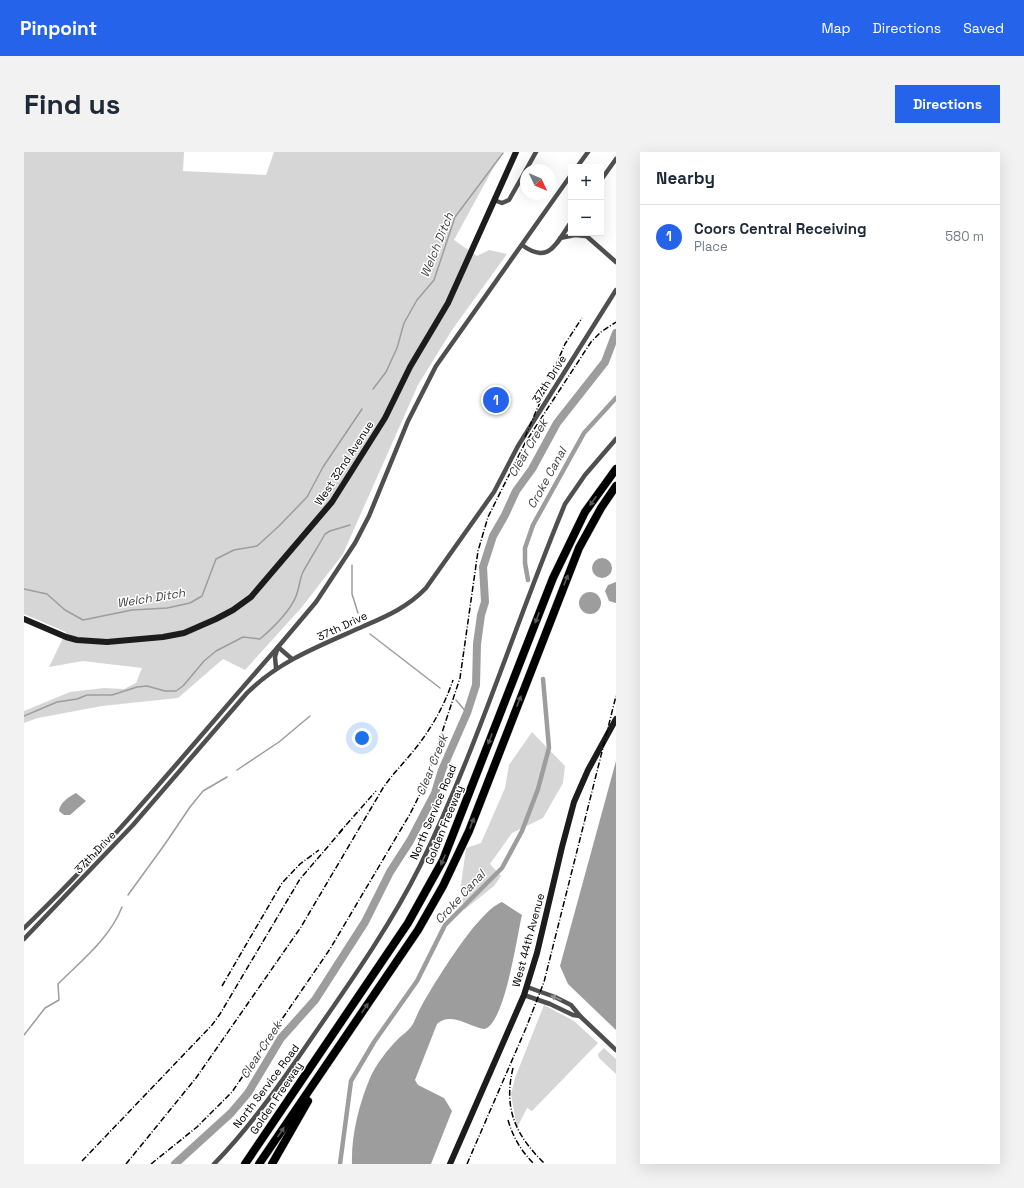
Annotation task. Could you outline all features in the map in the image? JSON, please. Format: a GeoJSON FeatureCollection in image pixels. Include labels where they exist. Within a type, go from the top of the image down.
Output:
{"type":"FeatureCollection","features":[{"type":"Feature","properties":{"kind":"highway","name":"Golden Freeway"},"geometry":{"type":"LineString","coordinates":[[245,1164],[408,923],[433,880],[443,860],[553,578],[585,512],[616,469]]}},
{"type":"Feature","properties":{"kind":"highway","name":"Golden Freeway"},"geometry":{"type":"LineString","coordinates":[[259,1164],[418,930],[455,861],[579,548],[600,508],[616,486]]}},
{"type":"Feature","properties":{"kind":"highway"},"geometry":{"type":"LineString","coordinates":[[272,1164],[344,1040]]}},
{"type":"Feature","properties":{"kind":"highway"},"geometry":{"type":"LineString","coordinates":[[239,1164],[289,1099]]}},
{"type":"Feature","properties":{"kind":"street","name":"West 32nd Avenue"},"geometry":{"type":"LineString","coordinates":[[24,619],[66,638],[77,640],[107,642],[163,637],[195,629],[233,610],[251,597],[332,502],[385,418],[410,367],[448,303],[516,152]]}},
{"type":"Feature","properties":{"kind":"street"},"geometry":{"type":"LineString","coordinates":[[529,164],[536,152]]}},
{"type":"Feature","properties":{"kind":"street"},"geometry":{"type":"LineString","coordinates":[[579,164],[588,152]]}},
{"type":"Feature","properties":{"kind":"street"},"geometry":{"type":"LineString","coordinates":[[604,176],[616,159]]}},
{"type":"Feature","properties":{"kind":"street"},"geometry":{"type":"LineString","coordinates":[[24,928],[86,864],[162,780],[316,602],[355,543],[369,516],[425,385],[456,335],[568,179]]}},
{"type":"Feature","properties":{"kind":"street"},"geometry":{"type":"LineString","coordinates":[[494,200],[502,203],[509,200],[520,181]]}},
{"type":"Feature","properties":{"kind":"street"},"geometry":{"type":"LineString","coordinates":[[522,245],[533,252],[544,254],[550,250],[568,226]]}},
{"type":"Feature","properties":{"kind":"street"},"geometry":{"type":"LineString","coordinates":[[560,238],[569,236]]}},
{"type":"Feature","properties":{"kind":"street"},"geometry":{"type":"LineString","coordinates":[[586,236],[616,262]]}},
{"type":"Feature","properties":{"kind":"street","name":"37th Drive"},"geometry":{"type":"LineString","coordinates":[[24,939],[133,825],[247,693],[276,668],[292,659],[398,610],[416,598],[426,588],[494,492],[527,432],[616,290]]}},
{"type":"Feature","properties":{"kind":"street","name":"North Service Road"},"geometry":{"type":"LineString","coordinates":[[214,1164],[253,1120],[295,1062],[361,965],[419,868],[458,780],[565,504],[585,475],[616,439]]}},
{"type":"Feature","properties":{"kind":"street"},"geometry":{"type":"LineString","coordinates":[[278,646],[292,659]]}},
{"type":"Feature","properties":{"kind":"street"},"geometry":{"type":"LineString","coordinates":[[276,668],[275,657],[278,646]]}},
{"type":"Feature","properties":{"kind":"street","name":"West 44th Avenue"},"geometry":{"type":"LineString","coordinates":[[450,1164],[524,996],[574,802],[588,770],[616,719]]}},
{"type":"Feature","properties":{"kind":"street"},"geometry":{"type":"LineString","coordinates":[[527,987],[568,1003],[576,1009],[580,1016],[616,1050]]}},
{"type":"Feature","properties":{"kind":"street"},"geometry":{"type":"LineString","coordinates":[[524,996],[550,1004],[573,1016],[580,1016]]}},
{"type":"Feature","properties":{"kind":"shaded area"},"geometry":{"type":"Polygon","coordinates":[[[24,152],[184,152],[183,171],[266,175],[274,152],[502,152],[454,240],[477,256],[489,250],[507,254],[452,330],[418,385],[343,554],[302,607],[245,670],[223,659],[178,698],[102,706],[38,718],[24,723],[24,711],[70,692],[104,688],[124,689],[136,683],[142,668],[83,661],[49,667],[66,632],[24,614],[24,152]]]}},
{"type":"Feature","properties":{"kind":"shaded area"},"geometry":{"type":"Polygon","coordinates":[[[598,558],[606,558],[612,564],[612,572],[606,578],[598,578],[592,572],[592,564],[598,558]]]}},
{"type":"Feature","properties":{"kind":"shaded area"},"geometry":{"type":"Polygon","coordinates":[[[616,582],[616,603],[609,601],[605,591],[608,585],[616,582]]]}},
{"type":"Feature","properties":{"kind":"shaded area"},"geometry":{"type":"Polygon","coordinates":[[[590,592],[594,593],[600,599],[600,607],[594,613],[590,614],[586,613],[580,607],[579,603],[580,599],[586,593],[590,592]]]}},
{"type":"Feature","properties":{"kind":"shaded area"},"geometry":{"type":"Polygon","coordinates":[[[532,732],[565,766],[563,783],[543,818],[512,833],[490,864],[501,876],[494,886],[464,910],[461,885],[466,848],[481,843],[505,788],[509,765],[532,732]]]}},
{"type":"Feature","properties":{"kind":"shaded area"},"geometry":{"type":"Polygon","coordinates":[[[616,761],[616,1030],[568,984],[560,966],[616,761]]]}},
{"type":"Feature","properties":{"kind":"shaded area"},"geometry":{"type":"Polygon","coordinates":[[[76,793],[86,801],[70,815],[64,815],[59,811],[61,805],[65,800],[76,793]]]}},
{"type":"Feature","properties":{"kind":"shaded area"},"geometry":{"type":"Polygon","coordinates":[[[502,902],[522,915],[509,978],[498,1012],[491,1024],[484,1029],[454,1019],[442,1020],[437,1024],[415,1080],[418,1085],[444,1098],[452,1111],[431,1164],[352,1164],[356,1120],[366,1088],[376,1067],[391,1047],[412,1026],[436,981],[458,948],[481,919],[492,908],[502,902]]]}},
{"type":"Feature","properties":{"kind":"shaded area"},"geometry":{"type":"Polygon","coordinates":[[[544,1005],[574,1021],[598,1043],[532,1111],[527,1108],[517,1128],[511,1094],[515,1078],[544,1005]]]}},
{"type":"Feature","properties":{"kind":"shaded area"},"geometry":{"type":"Polygon","coordinates":[[[604,1048],[616,1059],[616,1074],[599,1058],[598,1054],[604,1048]]]}},
{"type":"Feature","properties":{"kind":"waterway","name":"Welch Ditch"},"geometry":{"type":"LineString","coordinates":[[373,389],[386,372],[397,348],[404,323],[417,300],[434,280],[455,217],[503,153]]}},
{"type":"Feature","properties":{"kind":"waterway","name":"Clear Creek"},"geometry":{"type":"LineString","coordinates":[[175,1164],[231,1113],[248,1093],[281,1038],[315,1000],[365,922],[390,872],[410,841],[435,793],[442,770],[467,713],[476,685],[477,644],[481,615],[485,602],[483,567],[493,536],[516,491],[532,469],[557,423],[605,362],[616,333]]}},
{"type":"Feature","properties":{"kind":"waterway","name":"Croke Canal"},"geometry":{"type":"LineString","coordinates":[[528,580],[525,563],[525,548],[533,525],[584,433],[616,398]]}},
{"type":"Feature","properties":{"kind":"waterway","name":"Welch Ditch"},"geometry":{"type":"LineString","coordinates":[[24,589],[47,594],[65,610],[83,620],[132,610],[167,608],[190,603],[202,596],[216,559],[234,550],[257,546],[307,497],[323,467],[362,409]]}},
{"type":"Feature","properties":{"kind":"waterway"},"geometry":{"type":"LineString","coordinates":[[24,716],[57,702],[77,699],[87,695],[112,695],[137,687],[147,686],[165,691],[176,691],[183,686],[204,661],[216,651],[243,637],[260,639],[271,629],[283,617],[296,597],[301,576],[325,534],[350,525]]}},
{"type":"Feature","properties":{"kind":"waterway"},"geometry":{"type":"LineString","coordinates":[[352,565],[352,594],[358,613]]}},
{"type":"Feature","properties":{"kind":"waterway"},"geometry":{"type":"LineString","coordinates":[[370,634],[440,688]]}},
{"type":"Feature","properties":{"kind":"waterway","name":"Croke Canal"},"geometry":{"type":"LineString","coordinates":[[340,1164],[351,1081],[374,1042],[417,981],[445,925],[502,868],[522,831],[538,789],[549,748],[543,679]]}},
{"type":"Feature","properties":{"kind":"waterway"},"geometry":{"type":"LineString","coordinates":[[456,700],[467,713]]}},
{"type":"Feature","properties":{"kind":"waterway"},"geometry":{"type":"LineString","coordinates":[[237,770],[279,742],[310,716]]}},
{"type":"Feature","properties":{"kind":"waterway"},"geometry":{"type":"LineString","coordinates":[[128,895],[203,791],[227,777]]}},
{"type":"Feature","properties":{"kind":"waterway"},"geometry":{"type":"LineString","coordinates":[[24,1035],[45,1008],[59,1000],[58,984],[103,939],[117,918],[122,907]]}},
{"type":"Feature","properties":{"kind":"railway"},"geometry":{"type":"LineString","coordinates":[[525,437],[565,344],[582,318]]}},
{"type":"Feature","properties":{"kind":"railway"},"geometry":{"type":"LineString","coordinates":[[151,1164],[197,1127],[232,1092],[330,949],[410,814],[425,784],[460,678],[478,551],[488,517],[525,443],[591,342],[601,332],[616,322]]}},
{"type":"Feature","properties":{"kind":"railway"},"geometry":{"type":"LineString","coordinates":[[126,1164],[196,1078],[301,927],[383,788],[430,729],[445,700],[453,680]]}},
{"type":"Feature","properties":{"kind":"railway"},"geometry":{"type":"LineString","coordinates":[[467,1164],[526,1028],[544,982],[616,696]]}},
{"type":"Feature","properties":{"kind":"railway"},"geometry":{"type":"LineString","coordinates":[[339,833],[376,791]]}},
{"type":"Feature","properties":{"kind":"railway"},"geometry":{"type":"LineString","coordinates":[[82,1161],[212,1025],[300,879],[343,829]]}},
{"type":"Feature","properties":{"kind":"railway"},"geometry":{"type":"LineString","coordinates":[[222,986],[282,883],[300,864],[319,850]]}},
{"type":"Feature","properties":{"kind":"railway"},"geometry":{"type":"LineString","coordinates":[[513,1068],[510,1083],[510,1096],[514,1121],[526,1143],[545,1164]]}},
{"type":"Feature","properties":{"kind":"railway"},"geometry":{"type":"LineString","coordinates":[[508,1120],[518,1144],[534,1164]]}},
{"type":"Feature","properties":{"kind":"place","name":"Coors Central Receiving"},"geometry":{"type":"Point","coordinates":[496,400]}}]}
